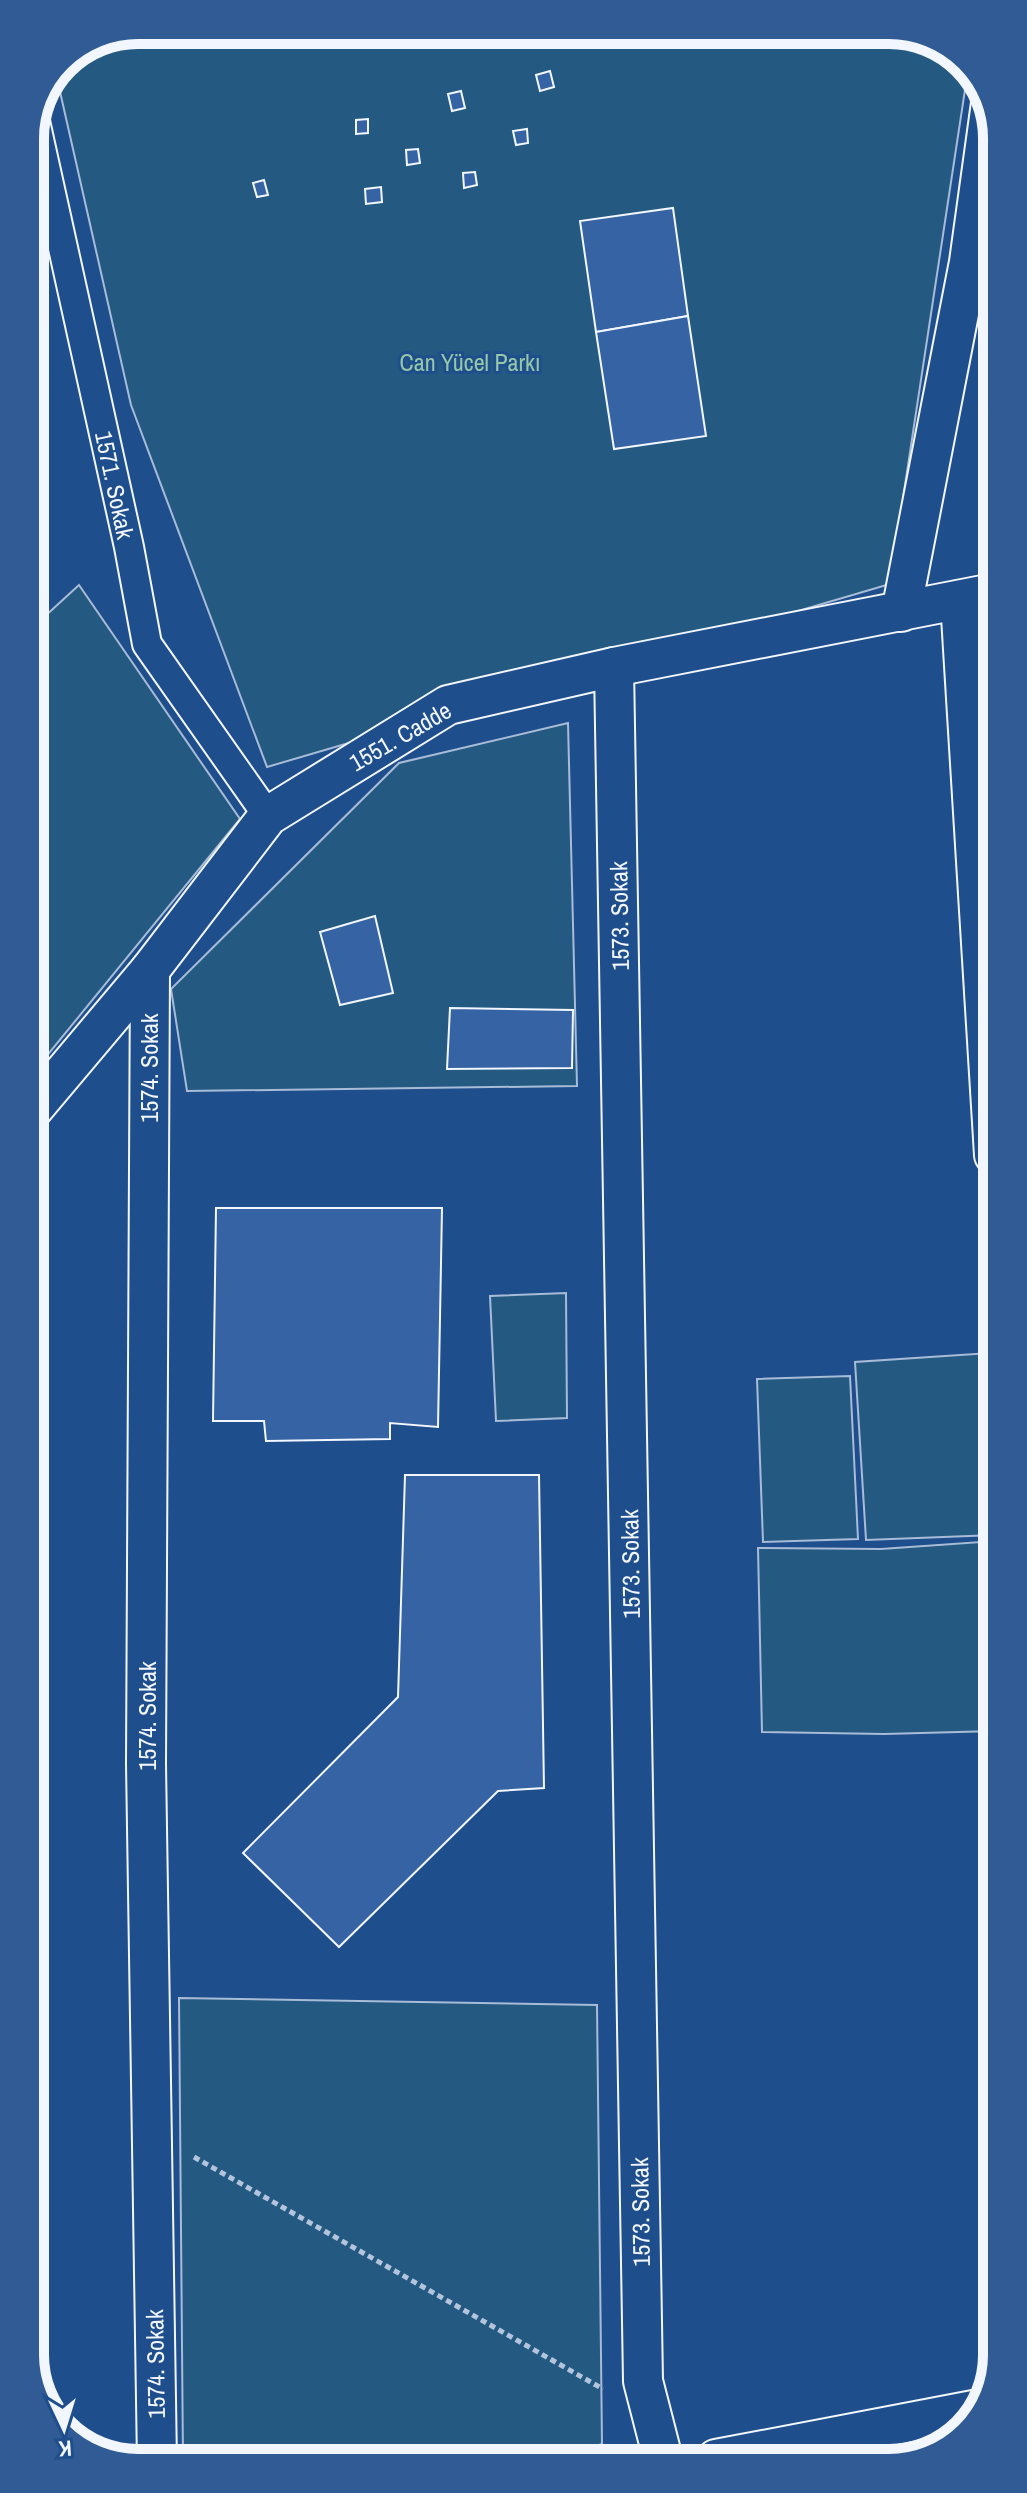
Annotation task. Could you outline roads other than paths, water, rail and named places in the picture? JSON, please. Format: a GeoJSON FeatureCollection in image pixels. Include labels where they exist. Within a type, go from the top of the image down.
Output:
{"type":"FeatureCollection","features":[{"type":"Feature","properties":{"kind":"street"},"geometry":{"type":"LineString","coordinates":[[901,612],[969,262],[983,161]]}},
{"type":"Feature","properties":{"kind":"street","name":"1571. Sokak"},"geometry":{"type":"LineString","coordinates":[[44,162],[129,547],[147,644],[268,816]]}},
{"type":"Feature","properties":{"kind":"street","name":"1551. Cadde"},"geometry":{"type":"LineString","coordinates":[[44,1096],[150,970],[268,816],[448,705],[614,667],[976,597],[983,814]]}},
{"type":"Feature","properties":{"kind":"street","name":"1573. Sokak"},"geometry":{"type":"LineString","coordinates":[[614,667],[643,2381],[660,2449]]}},
{"type":"Feature","properties":{"kind":"street","name":"1574. Sokak"},"geometry":{"type":"LineString","coordinates":[[150,970],[146,1764],[157,2449]]}},
{"type":"Feature","properties":{"kind":"street"},"geometry":{"type":"LineString","coordinates":[[769,2449],[964,2412]]}},
{"type":"Feature","properties":{"kind":"park label","name":"Can Yücel Parkı"},"geometry":{"type":"Point","coordinates":[470,362]}}]}
